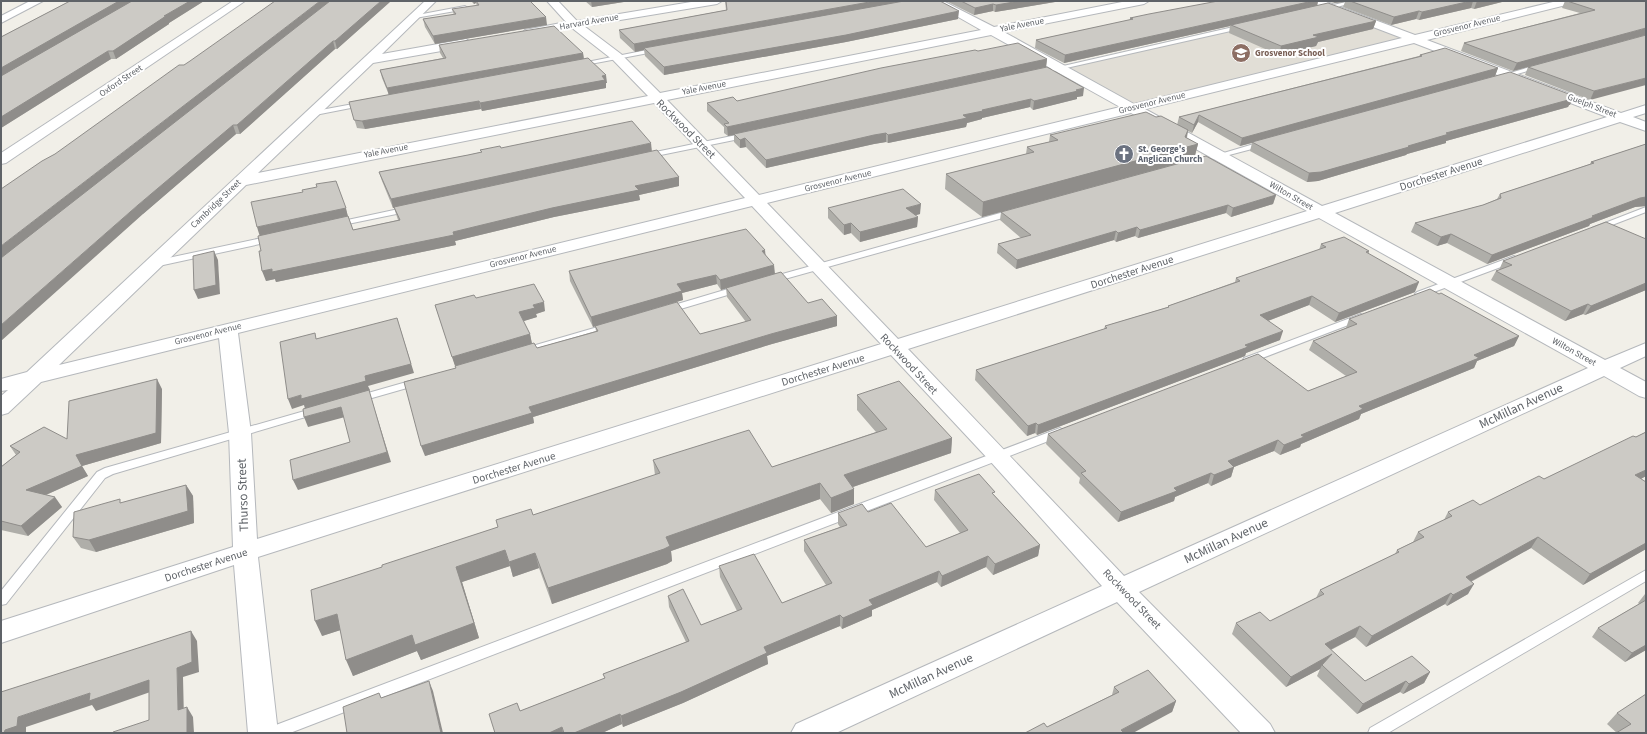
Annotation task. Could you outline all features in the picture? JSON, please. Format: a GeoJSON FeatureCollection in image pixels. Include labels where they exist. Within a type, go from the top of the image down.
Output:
{"type":"FeatureCollection","features":[{"type":"Feature","properties":{"kind":"street"},"geometry":{"type":"LineString","coordinates":[[1,20],[38,1]]}},
{"type":"Feature","properties":{"kind":"street","name":"Oxford Street"},"geometry":{"type":"LineString","coordinates":[[1,160],[240,1]]}},
{"type":"Feature","properties":{"kind":"street","name":"Cambridge Street"},"geometry":{"type":"LineString","coordinates":[[1,408],[431,1]]}},
{"type":"Feature","properties":{"kind":"street","name":"Rockwood Street"},"geometry":{"type":"LineString","coordinates":[[552,1],[575,25],[617,58],[702,144],[998,456],[1120,589],[1260,733]]}},
{"type":"Feature","properties":{"kind":"street","name":"Harvard Avenue"},"geometry":{"type":"LineString","coordinates":[[517,35],[717,1]]}},
{"type":"Feature","properties":{"kind":"street","name":"Wilton Street"},"geometry":{"type":"LineString","coordinates":[[930,1],[993,31],[1132,108],[1213,158],[1320,213],[1646,391]]}},
{"type":"Feature","properties":{"kind":"street","name":"Yale Avenue"},"geometry":{"type":"LineString","coordinates":[[241,181],[656,97],[1144,1]]}},
{"type":"Feature","properties":{"kind":"street","name":"Grosvenor Avenue"},"geometry":{"type":"LineString","coordinates":[[1,386],[228,329],[1570,1]]}},
{"type":"Feature","properties":{"kind":"street","name":"Guelph Street"},"geometry":{"type":"LineString","coordinates":[[1321,6],[1414,39],[1646,127]]}},
{"type":"Feature","properties":{"kind":"street"},"geometry":{"type":"LineString","coordinates":[[367,60],[480,41]]}},
{"type":"Feature","properties":{"kind":"street","name":"Dorchester Avenue"},"geometry":{"type":"LineString","coordinates":[[1,632],[245,552],[1646,109]]}},
{"type":"Feature","properties":{"kind":"street","name":"Thurso Street"},"geometry":{"type":"LineString","coordinates":[[228,329],[240,433],[245,552],[263,733]]}},
{"type":"Feature","properties":{"kind":"street"},"geometry":{"type":"LineString","coordinates":[[76,338],[105,360]]}},
{"type":"Feature","properties":{"kind":"street","name":"McMillan Avenue"},"geometry":{"type":"LineString","coordinates":[[806,733],[1646,349]]}},
{"type":"Feature","properties":{"kind":"lane"},"geometry":{"type":"LineString","coordinates":[[1321,6],[1358,1]]}},
{"type":"Feature","properties":{"kind":"lane"},"geometry":{"type":"LineString","coordinates":[[415,16],[470,7]]}},
{"type":"Feature","properties":{"kind":"lane"},"geometry":{"type":"LineString","coordinates":[[1044,71],[1250,25]]}},
{"type":"Feature","properties":{"kind":"lane"},"geometry":{"type":"LineString","coordinates":[[570,66],[663,49]]}},
{"type":"Feature","properties":{"kind":"lane"},"geometry":{"type":"LineString","coordinates":[[1491,80],[1547,65]]}},
{"type":"Feature","properties":{"kind":"lane"},"geometry":{"type":"LineString","coordinates":[[310,114],[373,102]]}},
{"type":"Feature","properties":{"kind":"lane"},"geometry":{"type":"LineString","coordinates":[[640,158],[756,133]]}},
{"type":"Feature","properties":{"kind":"lane"},"geometry":{"type":"LineString","coordinates":[[1213,158],[1277,140]]}},
{"type":"Feature","properties":{"kind":"lane"},"geometry":{"type":"LineString","coordinates":[[332,225],[416,207]]}},
{"type":"Feature","properties":{"kind":"lane"},"geometry":{"type":"LineString","coordinates":[[1588,231],[1646,209]]}},
{"type":"Feature","properties":{"kind":"lane"},"geometry":{"type":"LineString","coordinates":[[761,283],[1023,210]]}},
{"type":"Feature","properties":{"kind":"lane"},"geometry":{"type":"LineString","coordinates":[[154,264],[278,237]]}},
{"type":"Feature","properties":{"kind":"lane"},"geometry":{"type":"LineString","coordinates":[[1412,297],[1522,256]]}},
{"type":"Feature","properties":{"kind":"lane"},"geometry":{"type":"LineString","coordinates":[[662,311],[746,287]]}},
{"type":"Feature","properties":{"kind":"lane"},"geometry":{"type":"LineString","coordinates":[[1235,365],[1368,314]]}},
{"type":"Feature","properties":{"kind":"lane"},"geometry":{"type":"LineString","coordinates":[[516,353],[616,325]]}},
{"type":"Feature","properties":{"kind":"lane"},"geometry":{"type":"LineString","coordinates":[[347,402],[424,380]]}},
{"type":"Feature","properties":{"kind":"lane"},"geometry":{"type":"LineString","coordinates":[[1,600],[101,475],[109,470],[324,408]]}},
{"type":"Feature","properties":{"kind":"lane"},"geometry":{"type":"LineString","coordinates":[[273,733],[1072,428]]}},
{"type":"Feature","properties":{"kind":"lane"},"geometry":{"type":"LineString","coordinates":[[1375,733],[1646,575]]}},
{"type":"Feature","properties":{"kind":"shaded area","name":"Grosvenor School"},"geometry":{"type":"Polygon","coordinates":[[[1330,7],[1414,39],[1132,108],[1059,68],[1330,7]]]}},
{"type":"Feature","properties":{"kind":"building"},"geometry":{"type":"Polygon","coordinates":[[[70,1],[119,1],[1,68],[1,37],[70,1]]]}},
{"type":"Feature","properties":{"kind":"building"},"geometry":{"type":"Polygon","coordinates":[[[132,1],[190,1],[164,16],[166,16],[113,51],[108,51],[1,117],[1,76],[132,1]]]}},
{"type":"Feature","properties":{"kind":"building"},"geometry":{"type":"Polygon","coordinates":[[[275,1],[320,1],[1,246],[1,189],[55,154],[179,65],[184,65],[190,61],[275,1]]]}},
{"type":"Feature","properties":{"kind":"building"},"geometry":{"type":"Polygon","coordinates":[[[330,1],[381,1],[237,125],[233,125],[138,205],[1,325],[1,258],[330,1]]]}},
{"type":"Feature","properties":{"kind":"building"},"geometry":{"type":"Polygon","coordinates":[[[476,1],[530,1],[546,17],[433,36],[423,19],[456,14],[452,9],[479,5],[476,1]]]}},
{"type":"Feature","properties":{"kind":"building"},"geometry":{"type":"Polygon","coordinates":[[[726,1],[875,1],[634,44],[619,30],[727,10],[726,1]]]}},
{"type":"Feature","properties":{"kind":"building"},"geometry":{"type":"Polygon","coordinates":[[[904,1],[940,1],[959,11],[846,35],[664,67],[644,48],[904,1]]]}},
{"type":"Feature","properties":{"kind":"building"},"geometry":{"type":"Polygon","coordinates":[[[961,1],[1020,1],[975,8],[961,1]]]}},
{"type":"Feature","properties":{"kind":"building"},"geometry":{"type":"Polygon","coordinates":[[[1218,1],[1313,1],[1065,55],[1036,40],[1133,19],[1130,18],[1218,1]]]}},
{"type":"Feature","properties":{"kind":"building"},"geometry":{"type":"Polygon","coordinates":[[[1350,1],[1471,1],[1394,17],[1350,1]]]}},
{"type":"Feature","properties":{"kind":"building"},"geometry":{"type":"Polygon","coordinates":[[[1567,1],[1646,1],[1646,28],[1517,63],[1464,43],[1595,10],[1567,1]]]}},
{"type":"Feature","properties":{"kind":"building"},"geometry":{"type":"Polygon","coordinates":[[[1328,3],[1376,21],[1313,35],[1319,37],[1281,46],[1231,25],[1328,3]]]}},
{"type":"Feature","properties":{"kind":"building"},"geometry":{"type":"Polygon","coordinates":[[[554,26],[583,53],[387,88],[380,70],[446,58],[439,45],[554,26]]]}},
{"type":"Feature","properties":{"kind":"building"},"geometry":{"type":"Polygon","coordinates":[[[1646,35],[1646,78],[1594,91],[1528,67],[1646,35]]]}},
{"type":"Feature","properties":{"kind":"building"},"geometry":{"type":"Polygon","coordinates":[[[1018,43],[1047,59],[727,127],[724,124],[729,123],[707,103],[733,97],[737,101],[881,68],[1018,43]]]}},
{"type":"Feature","properties":{"kind":"building"},"geometry":{"type":"Polygon","coordinates":[[[1445,48],[1498,68],[1242,138],[1199,115],[1194,125],[1179,117],[1422,56],[1420,55],[1445,48]]]}},
{"type":"Feature","properties":{"kind":"building"},"geometry":{"type":"Polygon","coordinates":[[[588,58],[606,75],[602,76],[605,80],[480,103],[479,101],[362,121],[354,120],[349,102],[588,58]]]}},
{"type":"Feature","properties":{"kind":"building"},"geometry":{"type":"Polygon","coordinates":[[[1047,67],[1084,88],[1076,90],[1078,91],[1034,101],[1031,99],[963,115],[967,118],[888,135],[886,133],[874,135],[766,160],[745,138],[740,140],[734,134],[1047,67]]]}},
{"type":"Feature","properties":{"kind":"building"},"geometry":{"type":"Polygon","coordinates":[[[1510,72],[1574,96],[1568,98],[1572,99],[1446,133],[1449,134],[1321,172],[1309,173],[1252,142],[1510,72]]]}},
{"type":"Feature","properties":{"kind":"building"},"geometry":{"type":"Polygon","coordinates":[[[1146,112],[1156,117],[1161,116],[1188,130],[1185,137],[1198,144],[983,202],[946,174],[1034,152],[1027,147],[1058,140],[1050,135],[1146,112]]]}},
{"type":"Feature","properties":{"kind":"building"},"geometry":{"type":"Polygon","coordinates":[[[632,121],[651,143],[391,199],[379,172],[482,152],[480,150],[500,146],[501,148],[632,121]]]}},
{"type":"Feature","properties":{"kind":"building"},"geometry":{"type":"Polygon","coordinates":[[[1646,144],[1646,197],[1592,216],[1594,217],[1492,255],[1451,234],[1441,237],[1415,223],[1483,205],[1501,198],[1500,194],[1646,144]]]}},
{"type":"Feature","properties":{"kind":"building"},"geometry":{"type":"Polygon","coordinates":[[[657,150],[679,177],[635,186],[639,190],[552,208],[453,232],[454,235],[272,272],[272,269],[262,271],[259,251],[261,251],[258,236],[348,216],[353,230],[400,220],[394,207],[657,150]]]}},
{"type":"Feature","properties":{"kind":"building"},"geometry":{"type":"Polygon","coordinates":[[[1206,156],[1276,195],[1233,208],[1228,205],[1140,230],[1137,227],[1118,233],[1116,231],[1017,260],[998,244],[1031,235],[1001,212],[1206,156]]]}},
{"type":"Feature","properties":{"kind":"building"},"geometry":{"type":"Polygon","coordinates":[[[336,181],[346,208],[257,227],[251,202],[303,192],[302,190],[317,187],[316,184],[336,181]]]}},
{"type":"Feature","properties":{"kind":"building"},"geometry":{"type":"Polygon","coordinates":[[[903,189],[921,204],[906,208],[918,217],[860,232],[851,223],[844,225],[828,208],[903,189]]]}},
{"type":"Feature","properties":{"kind":"building"},"geometry":{"type":"Polygon","coordinates":[[[1606,222],[1646,239],[1646,283],[1591,306],[1588,304],[1571,311],[1496,271],[1512,265],[1503,261],[1606,222]]]}},
{"type":"Feature","properties":{"kind":"building"},"geometry":{"type":"Polygon","coordinates":[[[746,229],[765,250],[762,251],[774,265],[720,280],[716,275],[677,284],[682,291],[591,317],[569,271],[746,229]]]}},
{"type":"Feature","properties":{"kind":"building"},"geometry":{"type":"Polygon","coordinates":[[[1344,237],[1369,251],[1366,252],[1419,282],[1339,313],[1312,296],[1260,315],[1283,331],[1245,345],[1248,347],[1038,425],[1036,423],[1028,426],[976,370],[1107,328],[1105,326],[1169,307],[1168,306],[1240,281],[1236,278],[1326,247],[1321,244],[1344,237]]]}},
{"type":"Feature","properties":{"kind":"building"},"geometry":{"type":"Polygon","coordinates":[[[214,251],[216,285],[194,290],[193,256],[214,251]]]}},
{"type":"Feature","properties":{"kind":"building"},"geometry":{"type":"Polygon","coordinates":[[[781,272],[808,303],[822,299],[837,316],[771,334],[529,407],[532,413],[421,446],[404,382],[456,368],[455,366],[534,343],[537,348],[598,331],[595,326],[677,302],[700,334],[751,320],[726,288],[781,272]]]}},
{"type":"Feature","properties":{"kind":"building"},"geometry":{"type":"Polygon","coordinates":[[[534,284],[544,302],[533,305],[535,308],[519,312],[530,334],[452,357],[435,305],[474,295],[476,298],[534,284]]]}},
{"type":"Feature","properties":{"kind":"building"},"geometry":{"type":"Polygon","coordinates":[[[1430,289],[1439,294],[1441,293],[1519,336],[1474,355],[1479,358],[1359,406],[1363,409],[1301,435],[1304,437],[1284,445],[1278,440],[1228,461],[1234,467],[1214,475],[1211,473],[1174,488],[1177,491],[1121,512],[1081,473],[1086,471],[1048,434],[1258,354],[1308,391],[1357,372],[1313,341],[1357,324],[1349,319],[1430,289]]]}},
{"type":"Feature","properties":{"kind":"building"},"geometry":{"type":"Polygon","coordinates":[[[397,318],[411,364],[365,376],[366,381],[301,399],[301,395],[288,399],[280,342],[315,333],[316,339],[397,318]]]}},
{"type":"Feature","properties":{"kind":"building"},"geometry":{"type":"Polygon","coordinates":[[[157,379],[156,433],[76,455],[82,466],[26,490],[55,497],[21,526],[1,521],[1,467],[20,452],[10,446],[44,427],[67,439],[69,401],[157,379]]]}},
{"type":"Feature","properties":{"kind":"building"},"geometry":{"type":"Polygon","coordinates":[[[899,381],[952,438],[844,475],[854,489],[831,498],[820,483],[666,537],[670,546],[664,549],[548,588],[535,553],[509,562],[505,550],[456,567],[474,623],[415,645],[412,635],[346,660],[337,614],[315,621],[311,590],[498,527],[496,520],[531,509],[533,515],[660,473],[653,460],[749,430],[772,467],[887,429],[857,395],[899,381]]]}},
{"type":"Feature","properties":{"kind":"building"},"geometry":{"type":"Polygon","coordinates":[[[369,390],[387,452],[293,480],[290,460],[350,442],[341,407],[304,417],[303,409],[369,390]]]}},
{"type":"Feature","properties":{"kind":"building"},"geometry":{"type":"Polygon","coordinates":[[[1646,432],[1646,470],[1635,475],[1646,482],[1646,543],[1590,574],[1538,537],[1466,577],[1474,584],[1453,595],[1451,593],[1372,636],[1360,626],[1325,644],[1365,681],[1412,656],[1430,672],[1409,684],[1406,681],[1363,704],[1322,665],[1332,654],[1291,677],[1236,623],[1260,612],[1270,621],[1324,594],[1320,590],[1399,552],[1397,550],[1424,537],[1418,532],[1452,516],[1448,512],[1473,500],[1480,505],[1539,476],[1544,479],[1633,436],[1636,437],[1646,432]]]}},
{"type":"Feature","properties":{"kind":"building"},"geometry":{"type":"Polygon","coordinates":[[[979,474],[995,492],[992,493],[1040,545],[995,564],[988,556],[942,576],[939,571],[869,600],[873,605],[843,618],[840,615],[764,647],[767,653],[681,692],[621,716],[620,714],[574,733],[564,733],[562,727],[549,733],[495,733],[489,714],[517,703],[520,711],[605,678],[603,674],[689,641],[668,596],[683,589],[701,625],[742,609],[719,566],[754,554],[782,603],[832,583],[804,540],[847,525],[838,513],[862,504],[868,512],[891,503],[926,547],[968,530],[935,490],[979,474]]]}},
{"type":"Feature","properties":{"kind":"building"},"geometry":{"type":"Polygon","coordinates":[[[186,485],[188,511],[89,540],[73,537],[74,512],[120,499],[120,503],[186,485]]]}},
{"type":"Feature","properties":{"kind":"building"},"geometry":{"type":"Polygon","coordinates":[[[1646,600],[1646,645],[1632,653],[1598,628],[1646,600]]]}},
{"type":"Feature","properties":{"kind":"building"},"geometry":{"type":"Polygon","coordinates":[[[191,631],[192,662],[177,668],[178,710],[187,707],[187,733],[113,733],[149,720],[149,680],[89,701],[90,693],[18,717],[17,726],[5,730],[4,733],[1,733],[1,692],[191,631]]]}},
{"type":"Feature","properties":{"kind":"building"},"geometry":{"type":"Polygon","coordinates":[[[1148,670],[1176,701],[1121,730],[1124,733],[1025,733],[1044,723],[1047,727],[1119,692],[1114,687],[1148,670]]]}},
{"type":"Feature","properties":{"kind":"building"},"geometry":{"type":"Polygon","coordinates":[[[429,681],[441,733],[347,733],[343,707],[379,693],[381,698],[429,681]]]}},
{"type":"Feature","properties":{"kind":"building"},"geometry":{"type":"Polygon","coordinates":[[[1646,694],[1646,733],[1616,733],[1631,724],[1617,713],[1646,694]]]}},
{"type":"Feature","properties":{"kind":"place","name":"Grosvenor School"},"geometry":{"type":"Point","coordinates":[1241,53]}},
{"type":"Feature","properties":{"kind":"place","name":"St. George's Anglican Church"},"geometry":{"type":"Point","coordinates":[1124,154]}}]}
